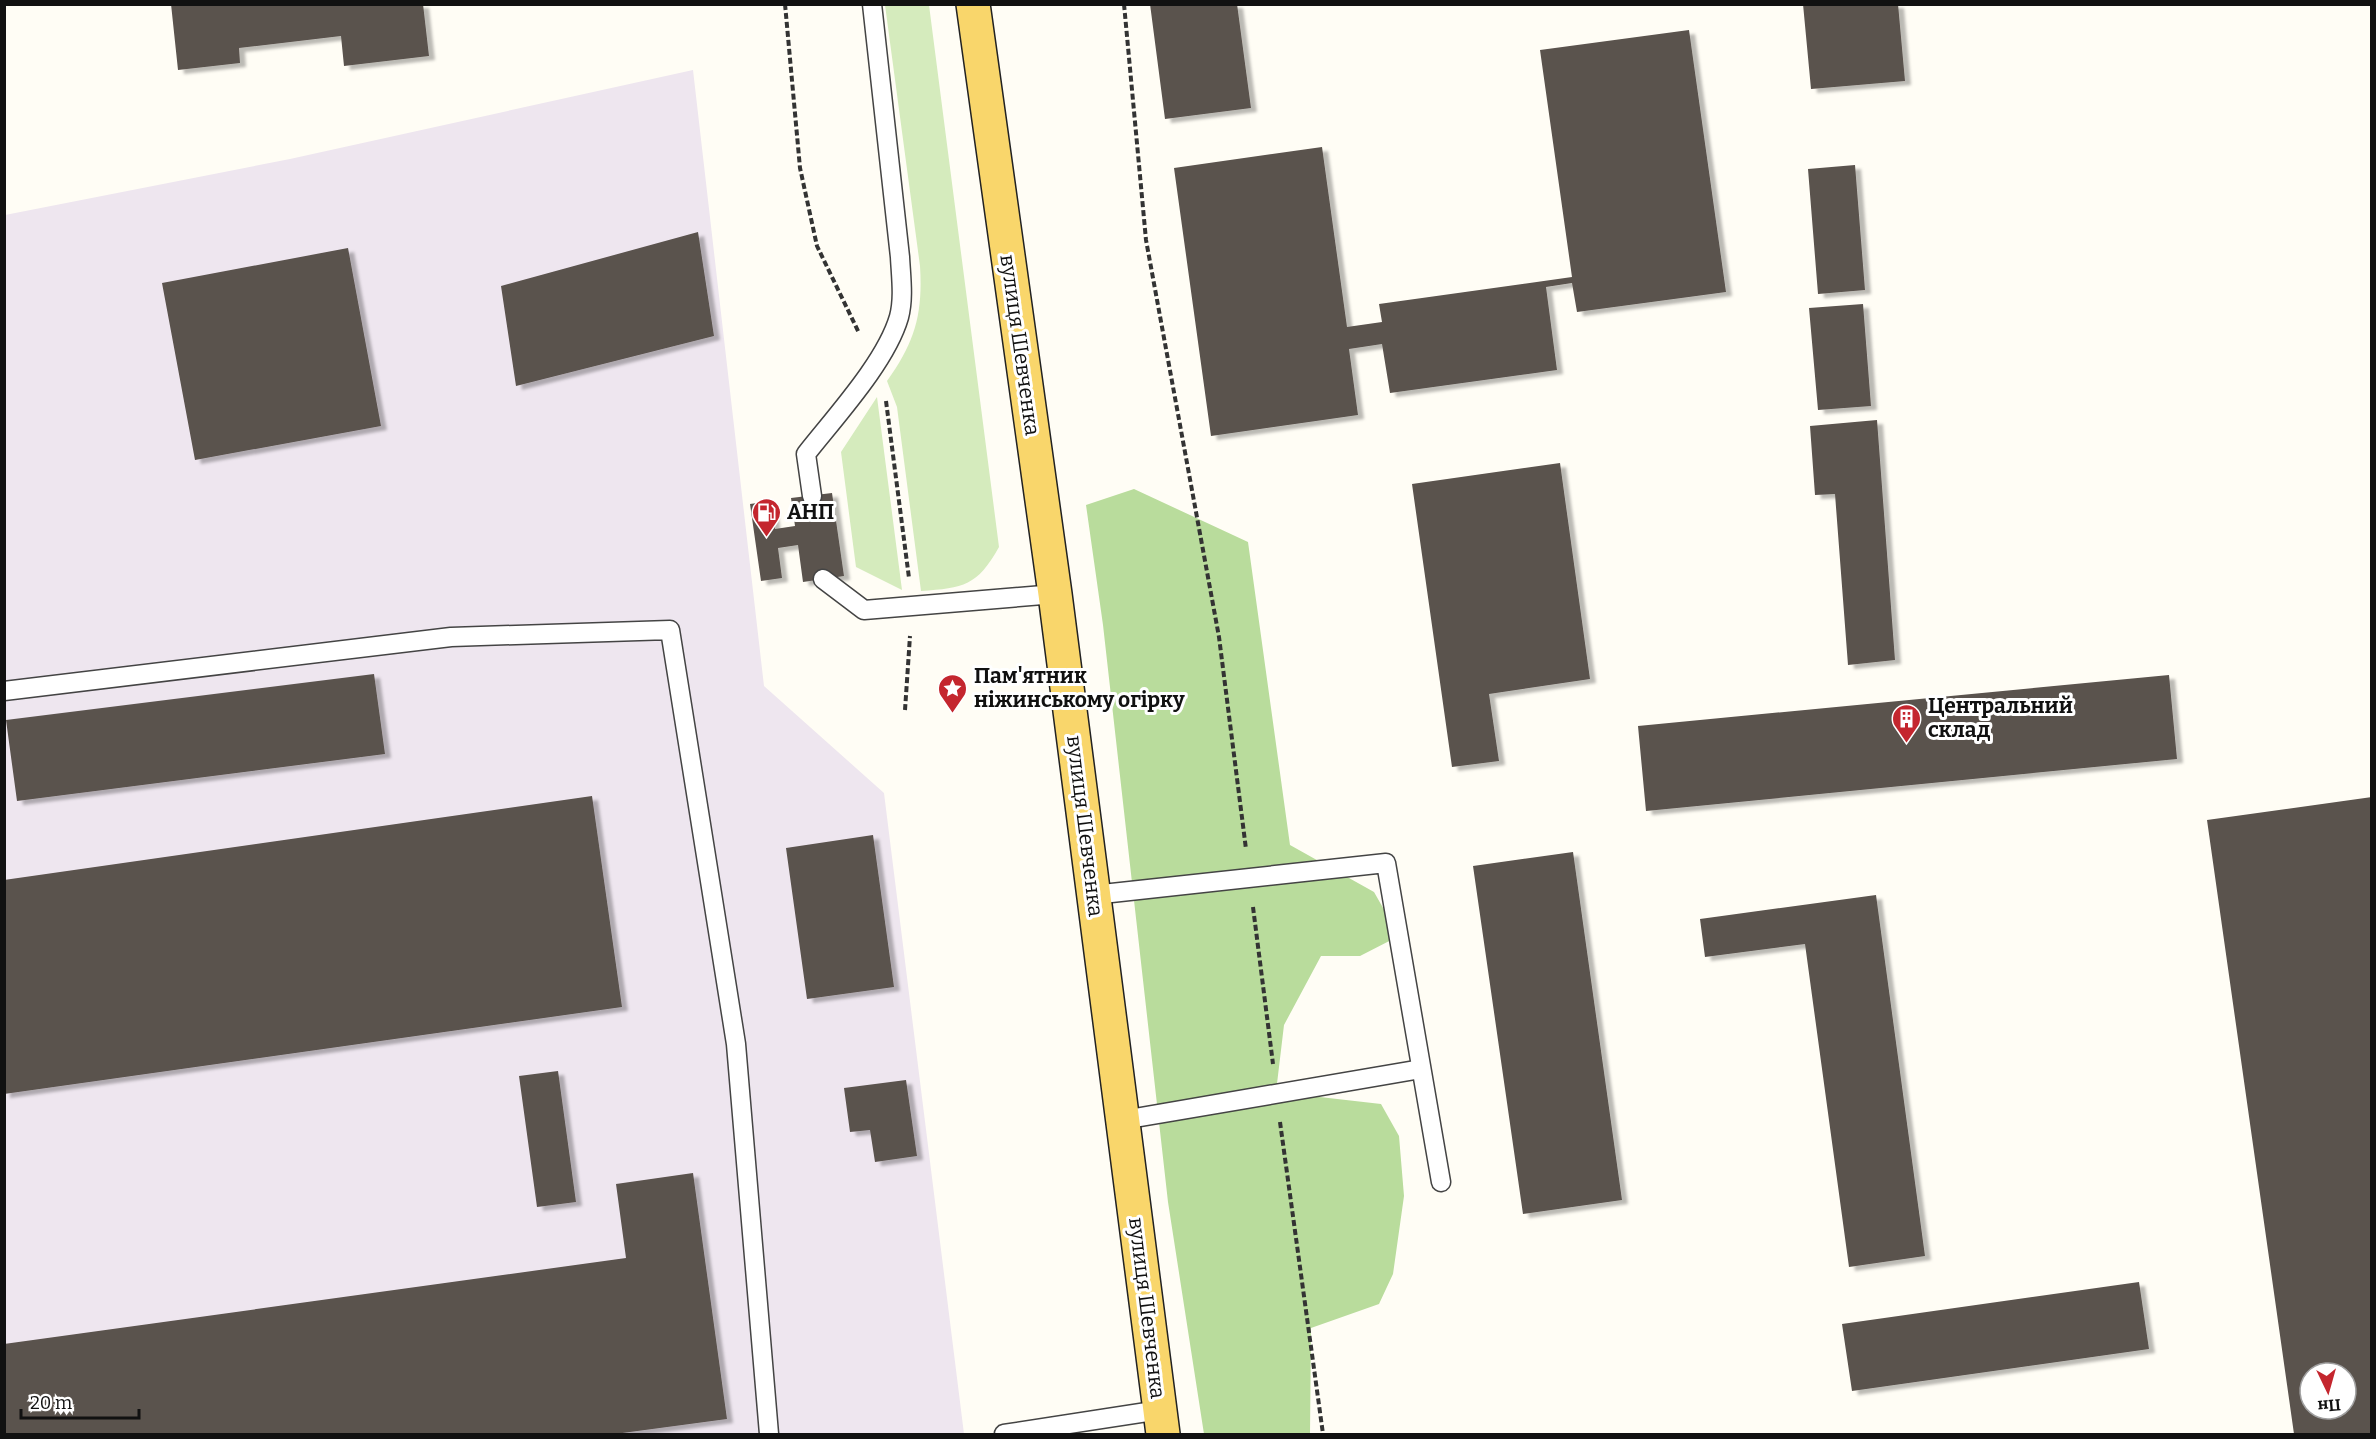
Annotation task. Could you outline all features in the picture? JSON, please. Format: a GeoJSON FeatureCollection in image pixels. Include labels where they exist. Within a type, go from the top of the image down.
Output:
{"type":"FeatureCollection","features":[{"type":"Feature","properties":{"kind":"main road","name":"вулиця Шевченка"},"geometry":{"type":"LineString","coordinates":[[973,4],[1054,594],[1161,1422]]}},
{"type":"Feature","properties":{"kind":"lane"},"geometry":{"type":"LineString","coordinates":[[812,496],[806,454],[874,365],[898,318],[902,298],[900,258],[873,4]]}},
{"type":"Feature","properties":{"kind":"lane"},"geometry":{"type":"LineString","coordinates":[[823,579],[864,610],[1054,594]]}},
{"type":"Feature","properties":{"kind":"lane"},"geometry":{"type":"LineString","coordinates":[[4,691],[451,637],[670,630],[736,1044],[769,1434]]}},
{"type":"Feature","properties":{"kind":"lane"},"geometry":{"type":"LineString","coordinates":[[1093,895],[1386,863],[1442,1182]]}},
{"type":"Feature","properties":{"kind":"lane"},"geometry":{"type":"LineString","coordinates":[[1123,1120],[1276,1092],[1422,1069]]}},
{"type":"Feature","properties":{"kind":"lane"},"geometry":{"type":"LineString","coordinates":[[1004,1434],[1161,1422]]}},
{"type":"Feature","properties":{"kind":"path"},"geometry":{"type":"LineString","coordinates":[[1124,4],[1146,240],[1219,637],[1294,1234],[1323,1434]]}},
{"type":"Feature","properties":{"kind":"shaded area"},"geometry":{"type":"Polygon","coordinates":[[[693,70],[764,686],[884,793],[964,1434],[5,1434],[5,215],[290,159],[693,70]]]}},
{"type":"Feature","properties":{"kind":"green space"},"geometry":{"type":"Polygon","coordinates":[[[885,5],[929,5],[999,547],[984,570],[968,582],[959,586],[921,591],[897,407],[887,381],[911,340],[918,313],[921,283],[885,5]]]}},
{"type":"Feature","properties":{"kind":"green space"},"geometry":{"type":"Polygon","coordinates":[[[877,397],[902,590],[856,567],[841,452],[877,397]]]}},
{"type":"Feature","properties":{"kind":"green space"},"geometry":{"type":"Polygon","coordinates":[[[1134,489],[1248,542],[1290,845],[1374,892],[1399,936],[1360,956],[1321,956],[1284,1025],[1276,1092],[1381,1104],[1399,1136],[1404,1196],[1393,1274],[1379,1304],[1311,1328],[1310,1434],[1204,1434],[1168,1202],[1103,625],[1086,505],[1134,489]]]}},
{"type":"Feature","properties":{"kind":"building"},"geometry":{"type":"Polygon","coordinates":[[[171,4],[423,4],[429,56],[344,66],[341,36],[239,48],[240,63],[178,70],[171,4]]]}},
{"type":"Feature","properties":{"kind":"building"},"geometry":{"type":"Polygon","coordinates":[[[1150,4],[1237,4],[1251,108],[1165,119],[1150,4]]]}},
{"type":"Feature","properties":{"kind":"building"},"geometry":{"type":"Polygon","coordinates":[[[1803,4],[1898,4],[1905,81],[1811,89],[1803,4]]]}},
{"type":"Feature","properties":{"kind":"building"},"geometry":{"type":"Polygon","coordinates":[[[1689,30],[1726,292],[1577,312],[1572,283],[1546,287],[1557,370],[1390,393],[1382,344],[1349,349],[1358,415],[1211,436],[1174,168],[1322,147],[1347,327],[1382,322],[1379,304],[1572,277],[1540,50],[1689,30]]]}},
{"type":"Feature","properties":{"kind":"building"},"geometry":{"type":"Polygon","coordinates":[[[1855,165],[1865,290],[1818,294],[1808,169],[1855,165]]]}},
{"type":"Feature","properties":{"kind":"building"},"geometry":{"type":"Polygon","coordinates":[[[698,232],[714,336],[516,386],[501,286],[698,232]]]}},
{"type":"Feature","properties":{"kind":"building"},"geometry":{"type":"Polygon","coordinates":[[[348,248],[381,426],[195,460],[162,283],[348,248]]]}},
{"type":"Feature","properties":{"kind":"building"},"geometry":{"type":"Polygon","coordinates":[[[1863,304],[1871,406],[1818,410],[1809,308],[1863,304]]]}},
{"type":"Feature","properties":{"kind":"building"},"geometry":{"type":"Polygon","coordinates":[[[1877,420],[1895,660],[1848,665],[1835,494],[1815,495],[1810,426],[1877,420]]]}},
{"type":"Feature","properties":{"kind":"building"},"geometry":{"type":"Polygon","coordinates":[[[1560,463],[1590,679],[1489,694],[1499,761],[1452,767],[1412,484],[1560,463]]]}},
{"type":"Feature","properties":{"kind":"building"},"geometry":{"type":"Polygon","coordinates":[[[832,493],[844,576],[803,582],[798,545],[778,548],[782,578],[761,581],[750,504],[771,501],[775,529],[795,526],[791,498],[832,493]]]}},
{"type":"Feature","properties":{"kind":"building"},"geometry":{"type":"Polygon","coordinates":[[[374,674],[385,754],[17,801],[6,720],[374,674]]]}},
{"type":"Feature","properties":{"kind":"building","name":"Центральний склад"},"geometry":{"type":"Polygon","coordinates":[[[2169,675],[2177,759],[1646,811],[1638,726],[2169,675]]]}},
{"type":"Feature","properties":{"kind":"building"},"geometry":{"type":"Polygon","coordinates":[[[592,796],[622,1007],[4,1094],[4,880],[592,796]]]}},
{"type":"Feature","properties":{"kind":"building"},"geometry":{"type":"Polygon","coordinates":[[[2372,797],[2372,1434],[2294,1434],[2207,820],[2372,797]]]}},
{"type":"Feature","properties":{"kind":"building"},"geometry":{"type":"Polygon","coordinates":[[[873,835],[894,987],[807,999],[786,848],[873,835]]]}},
{"type":"Feature","properties":{"kind":"building"},"geometry":{"type":"Polygon","coordinates":[[[1573,852],[1622,1200],[1523,1214],[1473,866],[1573,852]]]}},
{"type":"Feature","properties":{"kind":"building"},"geometry":{"type":"Polygon","coordinates":[[[1876,895],[1925,1256],[1849,1267],[1805,944],[1705,957],[1700,919],[1876,895]]]}},
{"type":"Feature","properties":{"kind":"building"},"geometry":{"type":"Polygon","coordinates":[[[558,1071],[576,1202],[537,1207],[519,1076],[558,1071]]]}},
{"type":"Feature","properties":{"kind":"building"},"geometry":{"type":"Polygon","coordinates":[[[906,1080],[917,1156],[875,1162],[870,1130],[850,1132],[844,1088],[906,1080]]]}},
{"type":"Feature","properties":{"kind":"building"},"geometry":{"type":"Polygon","coordinates":[[[693,1173],[727,1419],[615,1434],[4,1434],[4,1344],[626,1258],[616,1184],[693,1173]]]}},
{"type":"Feature","properties":{"kind":"building"},"geometry":{"type":"Polygon","coordinates":[[[2139,1282],[2149,1349],[1852,1391],[1842,1324],[2139,1282]]]}},
{"type":"Feature","properties":{"kind":"place","name":"АНП"},"geometry":{"type":"Point","coordinates":[766,538]}},
{"type":"Feature","properties":{"kind":"place","name":"Пам'ятник ніжинському огірку"},"geometry":{"type":"Point","coordinates":[953,714]}},
{"type":"Feature","properties":{"kind":"place","name":"Центральний склад"},"geometry":{"type":"Point","coordinates":[1907,744]}}]}
